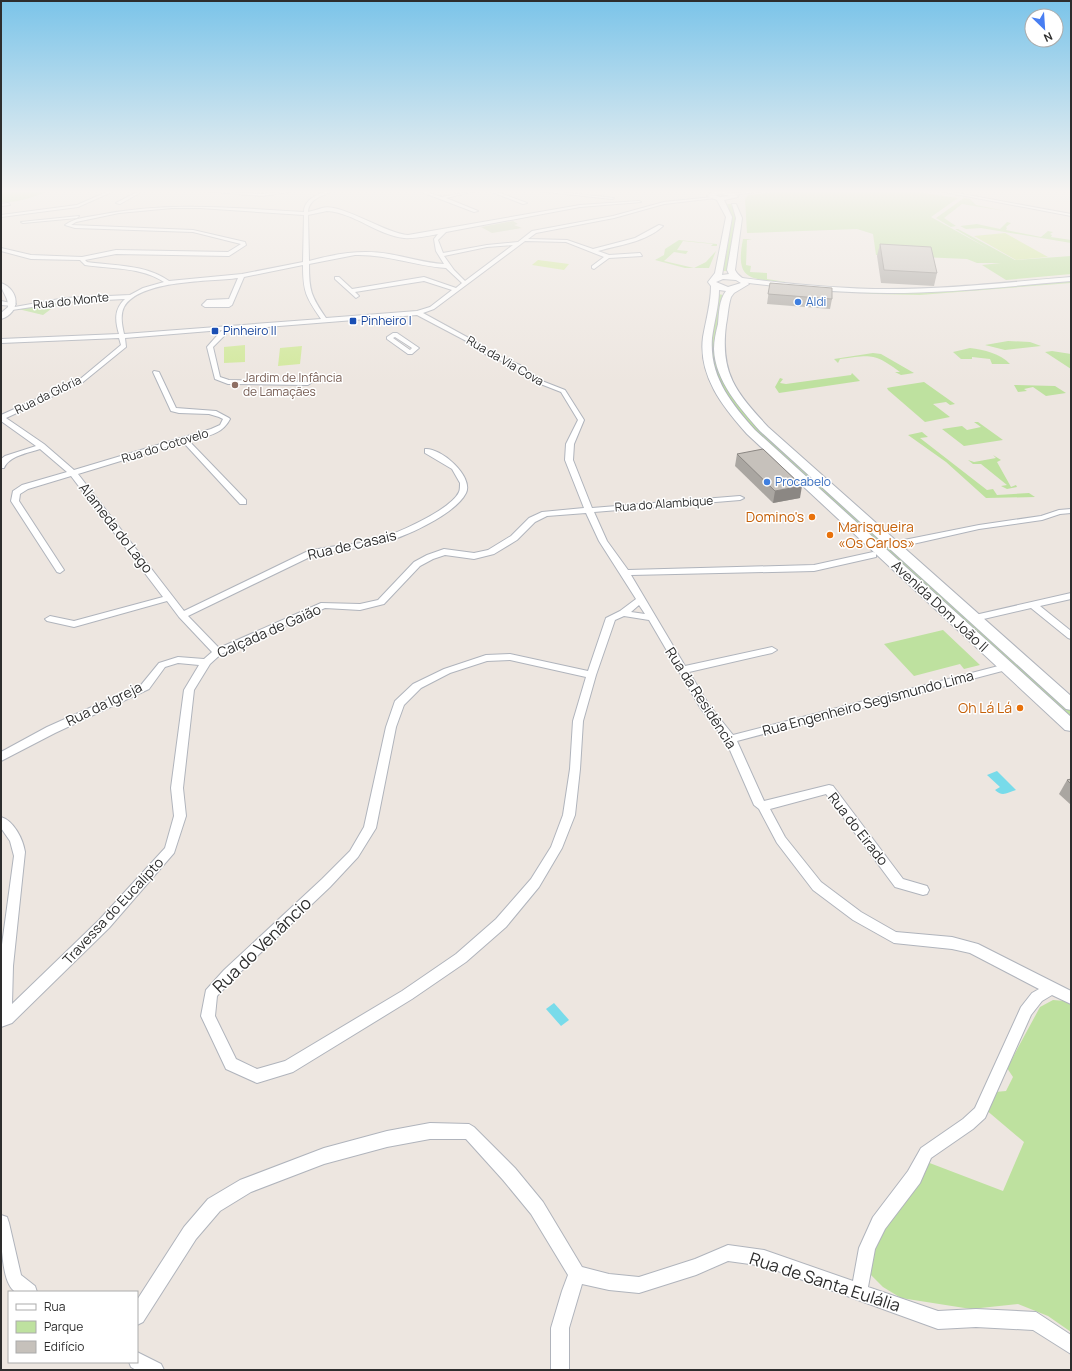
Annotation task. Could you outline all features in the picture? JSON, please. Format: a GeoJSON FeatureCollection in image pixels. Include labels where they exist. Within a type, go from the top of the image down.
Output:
{"type":"FeatureCollection","features":[{"type":"Feature","properties":{"kind":"main road","name":"Avenida Dom João II"},"geometry":{"type":"LineString","coordinates":[[722,255],[706,338],[707,364],[714,383],[727,406],[750,432],[1071,726]]}},
{"type":"Feature","properties":{"kind":"main road"},"geometry":{"type":"LineString","coordinates":[[733,255],[731,270],[738,283]]}},
{"type":"Feature","properties":{"kind":"main road"},"geometry":{"type":"LineString","coordinates":[[716,282],[738,283]]}},
{"type":"Feature","properties":{"kind":"main road"},"geometry":{"type":"LineString","coordinates":[[716,282],[738,283]]}},
{"type":"Feature","properties":{"kind":"main road","name":"Avenida Dom João II"},"geometry":{"type":"LineString","coordinates":[[738,283],[727,296],[719,344],[721,365],[731,389],[764,429],[1071,704]]}},
{"type":"Feature","properties":{"kind":"street"},"geometry":{"type":"LineString","coordinates":[[23,255],[31,257],[82,259],[102,255]]}},
{"type":"Feature","properties":{"kind":"street"},"geometry":{"type":"LineString","coordinates":[[305,255],[308,292],[325,321]]}},
{"type":"Feature","properties":{"kind":"street"},"geometry":{"type":"LineString","coordinates":[[122,336],[118,316],[123,304],[131,297],[147,289],[168,283],[242,276],[305,264],[342,255]]}},
{"type":"Feature","properties":{"kind":"street"},"geometry":{"type":"LineString","coordinates":[[395,255],[427,265],[447,266]]}},
{"type":"Feature","properties":{"kind":"street"},"geometry":{"type":"LineString","coordinates":[[442,255],[453,275],[466,284]]}},
{"type":"Feature","properties":{"kind":"street"},"geometry":{"type":"LineString","coordinates":[[1,341],[122,336],[325,321],[391,325],[432,308],[504,255]]}},
{"type":"Feature","properties":{"kind":"street"},"geometry":{"type":"LineString","coordinates":[[603,255],[608,257],[640,255]]}},
{"type":"Feature","properties":{"kind":"street"},"geometry":{"type":"LineString","coordinates":[[594,266],[608,257]]}},
{"type":"Feature","properties":{"kind":"street"},"geometry":{"type":"LineString","coordinates":[[82,259],[85,263],[97,266],[155,274],[168,283]]}},
{"type":"Feature","properties":{"kind":"street"},"geometry":{"type":"LineString","coordinates":[[231,301],[242,276]]}},
{"type":"Feature","properties":{"kind":"street"},"geometry":{"type":"LineString","coordinates":[[337,278],[356,296]]}},
{"type":"Feature","properties":{"kind":"street"},"geometry":{"type":"LineString","coordinates":[[352,291],[424,279],[457,290]]}},
{"type":"Feature","properties":{"kind":"street"},"geometry":{"type":"LineString","coordinates":[[738,283],[895,291],[955,289],[1071,279]]}},
{"type":"Feature","properties":{"kind":"street"},"geometry":{"type":"LineString","coordinates":[[738,283],[910,296],[965,294],[1071,284]]}},
{"type":"Feature","properties":{"kind":"street"},"geometry":{"type":"LineString","coordinates":[[1,284],[8,291],[12,306],[1,317]]}},
{"type":"Feature","properties":{"kind":"street","name":"Rua do Monte"},"geometry":{"type":"LineString","coordinates":[[1,303],[12,306],[65,300],[131,297]]}},
{"type":"Feature","properties":{"kind":"street","name":"Rua da Via Cova"},"geometry":{"type":"LineString","coordinates":[[418,313],[474,343],[487,353],[518,366],[540,382],[563,391],[581,420],[570,444],[569,460],[588,510]]}},
{"type":"Feature","properties":{"kind":"street"},"geometry":{"type":"LineString","coordinates":[[225,329],[223,334],[210,347],[217,378],[219,380],[308,383]]}},
{"type":"Feature","properties":{"kind":"street","name":"Rua da Glória"},"geometry":{"type":"LineString","coordinates":[[1,418],[81,380],[124,346],[122,336]]}},
{"type":"Feature","properties":{"kind":"street","name":"Rua do Cotovelo"},"geometry":{"type":"LineString","coordinates":[[60,570],[15,501],[16,493],[26,487],[214,431],[223,426],[227,419],[223,415],[217,414],[182,413],[173,410],[156,372]]}},
{"type":"Feature","properties":{"kind":"street","name":"Alameda do Lago"},"geometry":{"type":"LineString","coordinates":[[1,418],[41,446],[73,473],[182,615],[218,652]]}},
{"type":"Feature","properties":{"kind":"street"},"geometry":{"type":"LineString","coordinates":[[185,440],[243,502]]}},
{"type":"Feature","properties":{"kind":"street"},"geometry":{"type":"LineString","coordinates":[[1,466],[2,462],[8,458],[41,446]]}},
{"type":"Feature","properties":{"kind":"street","name":"Rua de Casais"},"geometry":{"type":"LineString","coordinates":[[182,615],[307,555],[332,547],[367,544],[389,539],[415,528],[442,512],[461,494],[464,488],[464,483],[451,466],[428,451]]}},
{"type":"Feature","properties":{"kind":"street","name":"Rua do Alambique"},"geometry":{"type":"LineString","coordinates":[[588,510],[740,498]]}},
{"type":"Feature","properties":{"kind":"street","name":"Rua da Residência"},"geometry":{"type":"LineString","coordinates":[[588,510],[603,541],[705,707],[731,739],[760,805],[763,806],[781,840],[817,886],[856,916],[894,937],[952,942],[973,948],[1071,998]]}},
{"type":"Feature","properties":{"kind":"street","name":"Calçada de Gaião"},"geometry":{"type":"LineString","coordinates":[[206,662],[218,652],[324,605],[360,607],[381,602],[417,564],[430,557],[444,552],[474,556],[491,552],[514,538],[532,520],[544,514],[588,510]]}},
{"type":"Feature","properties":{"kind":"street"},"geometry":{"type":"LineString","coordinates":[[904,542],[979,527],[1042,518],[1059,512],[1071,511]]}},
{"type":"Feature","properties":{"kind":"street"},"geometry":{"type":"LineString","coordinates":[[624,573],[814,568],[873,555]]}},
{"type":"Feature","properties":{"kind":"street"},"geometry":{"type":"LineString","coordinates":[[975,618],[1071,596]]}},
{"type":"Feature","properties":{"kind":"street"},"geometry":{"type":"LineString","coordinates":[[50,619],[74,624],[169,598]]}},
{"type":"Feature","properties":{"kind":"street","name":"Rua do Venâncio"},"geometry":{"type":"LineString","coordinates":[[591,675],[533,660],[510,657],[486,658],[447,671],[417,686],[398,703],[391,726],[370,828],[354,854],[326,883],[229,974],[210,994],[208,1016],[231,1064],[257,1076],[288,1067],[407,995],[461,958],[501,923],[535,884],[556,848],[569,815],[575,769],[578,721],[591,675],[611,618],[623,613],[640,600]]}},
{"type":"Feature","properties":{"kind":"street"},"geometry":{"type":"LineString","coordinates":[[1033,605],[1071,636]]}},
{"type":"Feature","properties":{"kind":"street"},"geometry":{"type":"LineString","coordinates":[[623,613],[651,618]]}},
{"type":"Feature","properties":{"kind":"street"},"geometry":{"type":"LineString","coordinates":[[682,670],[772,650]]}},
{"type":"Feature","properties":{"kind":"street","name":"Rua da Igreja"},"geometry":{"type":"LineString","coordinates":[[1,757],[51,730],[145,686],[162,665],[178,660],[206,662]]}},
{"type":"Feature","properties":{"kind":"street","name":"Travessa do Eucalipto"},"geometry":{"type":"LineString","coordinates":[[4,1020],[104,924],[170,850],[180,816],[177,788],[190,690],[206,662]]}},
{"type":"Feature","properties":{"kind":"street","name":"Rua Engenheiro Segismundo Lima"},"geometry":{"type":"LineString","coordinates":[[731,739],[1006,667]]}},
{"type":"Feature","properties":{"kind":"street","name":"Rua do Eirado"},"geometry":{"type":"LineString","coordinates":[[763,806],[829,789],[899,883],[923,890]]}},
{"type":"Feature","properties":{"kind":"street"},"geometry":{"type":"LineString","coordinates":[[1,821],[12,831],[19,850],[15,904],[2,979],[4,1020]]}},
{"type":"Feature","properties":{"kind":"street"},"geometry":{"type":"LineString","coordinates":[[858,1292],[867,1248],[879,1223],[914,1177],[926,1153],[968,1124],[980,1113],[1026,1011],[1037,997],[1051,988]]}},
{"type":"Feature","properties":{"kind":"street"},"geometry":{"type":"LineString","coordinates":[[138,1314],[190,1233],[214,1205],[246,1186],[324,1156],[387,1139],[430,1132],[469,1132],[509,1174],[537,1208],[578,1274],[570,1291],[560,1328],[560,1370]]}},
{"type":"Feature","properties":{"kind":"street"},"geometry":{"type":"LineString","coordinates":[[1,1223],[14,1280],[28,1291]]}},
{"type":"Feature","properties":{"kind":"street","name":"Rua de Santa Eulália"},"geometry":{"type":"LineString","coordinates":[[578,1274],[609,1282],[639,1285],[696,1267],[728,1253],[764,1258],[938,1320],[976,1318],[1036,1321],[1071,1345]]}},
{"type":"Feature","properties":{"kind":"street"},"geometry":{"type":"LineString","coordinates":[[138,1362],[155,1370]]}},
{"type":"Feature","properties":{"kind":"green space"},"geometry":{"type":"Polygon","coordinates":[[[664,255],[671,255],[664,261],[694,268],[685,268],[655,260],[664,255]]]}},
{"type":"Feature","properties":{"kind":"green space"},"geometry":{"type":"Polygon","coordinates":[[[712,255],[714,255],[709,268],[694,268],[706,262],[712,255]]]}},
{"type":"Feature","properties":{"kind":"green space"},"geometry":{"type":"Polygon","coordinates":[[[726,255],[731,255],[728,271],[723,271],[726,255]]]}},
{"type":"Feature","properties":{"kind":"green space"},"geometry":{"type":"Polygon","coordinates":[[[741,255],[746,255],[746,265],[751,266],[750,272],[767,273],[767,279],[786,282],[754,278],[743,270],[741,255]]]}},
{"type":"Feature","properties":{"kind":"green space"},"geometry":{"type":"Polygon","coordinates":[[[876,255],[1006,255],[1015,260],[1071,256],[1071,274],[1006,280],[982,265],[1001,263],[977,263],[967,259],[876,255]]]}},
{"type":"Feature","properties":{"kind":"green space"},"geometry":{"type":"Polygon","coordinates":[[[1007,255],[1044,255],[1048,257],[1016,260],[1007,255]]]}},
{"type":"Feature","properties":{"kind":"green space"},"geometry":{"type":"Polygon","coordinates":[[[538,260],[569,264],[564,270],[532,265],[538,260]]]}},
{"type":"Feature","properties":{"kind":"green space"},"geometry":{"type":"Polygon","coordinates":[[[1071,280],[1071,283],[920,295],[876,294],[767,286],[918,292],[1071,280]]]}},
{"type":"Feature","properties":{"kind":"green space"},"geometry":{"type":"Polygon","coordinates":[[[718,294],[723,295],[717,339],[718,365],[729,391],[739,405],[1071,710],[1071,719],[752,429],[723,392],[709,351],[718,294]]]}},
{"type":"Feature","properties":{"kind":"green space"},"geometry":{"type":"Polygon","coordinates":[[[59,303],[43,315],[18,309],[37,305],[35,308],[42,308],[47,304],[59,303]]]}},
{"type":"Feature","properties":{"kind":"green space"},"geometry":{"type":"Polygon","coordinates":[[[1008,341],[1030,342],[1041,346],[1005,350],[985,345],[1008,341]]]}},
{"type":"Feature","properties":{"kind":"green space"},"geometry":{"type":"Polygon","coordinates":[[[245,345],[245,362],[224,363],[224,347],[245,345]]]}},
{"type":"Feature","properties":{"kind":"green space"},"geometry":{"type":"Polygon","coordinates":[[[302,346],[300,364],[278,366],[280,348],[302,346]]]}},
{"type":"Feature","properties":{"kind":"green space"},"geometry":{"type":"Polygon","coordinates":[[[970,348],[986,351],[1002,357],[1010,364],[992,364],[990,359],[972,357],[972,359],[961,359],[953,352],[970,348]]]}},
{"type":"Feature","properties":{"kind":"green space"},"geometry":{"type":"Polygon","coordinates":[[[1052,351],[1071,354],[1071,369],[1045,352],[1052,351]]]}},
{"type":"Feature","properties":{"kind":"green space"},"geometry":{"type":"Polygon","coordinates":[[[873,353],[881,354],[914,373],[901,375],[895,372],[900,372],[878,358],[866,356],[840,359],[838,363],[834,359],[873,353]]]}},
{"type":"Feature","properties":{"kind":"green space"},"geometry":{"type":"Polygon","coordinates":[[[852,373],[860,381],[779,393],[775,387],[780,378],[783,379],[780,383],[786,384],[851,375],[852,373]]]}},
{"type":"Feature","properties":{"kind":"green space"},"geometry":{"type":"Polygon","coordinates":[[[924,382],[955,404],[950,405],[946,402],[933,404],[950,417],[925,422],[887,388],[924,382]]]}},
{"type":"Feature","properties":{"kind":"green space"},"geometry":{"type":"Polygon","coordinates":[[[1014,385],[1055,386],[1066,393],[1046,396],[1033,387],[1024,389],[1027,391],[1018,392],[1014,385]]]}},
{"type":"Feature","properties":{"kind":"green space"},"geometry":{"type":"Polygon","coordinates":[[[974,422],[978,422],[1003,440],[964,446],[942,429],[962,426],[967,430],[981,427],[974,422]]]}},
{"type":"Feature","properties":{"kind":"green space"},"geometry":{"type":"Polygon","coordinates":[[[922,432],[928,437],[920,438],[987,490],[993,489],[997,495],[1029,493],[1035,497],[986,498],[946,462],[908,435],[922,432]]]}},
{"type":"Feature","properties":{"kind":"green space"},"geometry":{"type":"Polygon","coordinates":[[[993,455],[1001,460],[997,462],[1011,487],[1016,485],[1017,487],[1007,489],[1001,486],[1007,485],[981,464],[973,464],[968,460],[974,462],[996,458],[993,455]]]}},
{"type":"Feature","properties":{"kind":"green space"},"geometry":{"type":"Polygon","coordinates":[[[943,630],[980,665],[964,669],[960,664],[914,676],[884,644],[943,630]]]}},
{"type":"Feature","properties":{"kind":"green space"},"geometry":{"type":"Polygon","coordinates":[[[1053,1000],[1065,1001],[1071,1004],[1071,1332],[1048,1316],[1018,1304],[971,1309],[901,1298],[883,1287],[870,1274],[871,1251],[927,1162],[1003,1191],[1024,1142],[985,1109],[995,1092],[1006,1091],[1013,1077],[1007,1068],[1040,1007],[1053,1000]]]}},
{"type":"Feature","properties":{"kind":"water"},"geometry":{"type":"Polygon","coordinates":[[[997,771],[1016,790],[1002,794],[995,790],[1000,787],[987,775],[997,771]]]}},
{"type":"Feature","properties":{"kind":"water"},"geometry":{"type":"Polygon","coordinates":[[[554,1003],[569,1020],[561,1026],[546,1009],[554,1003]]]}},
{"type":"Feature","properties":{"kind":"building"},"geometry":{"type":"Polygon","coordinates":[[[882,255],[933,255],[937,273],[884,270],[882,255]]]}},
{"type":"Feature","properties":{"kind":"building"},"geometry":{"type":"Polygon","coordinates":[[[770,283],[832,288],[832,299],[768,294],[770,283]]]}},
{"type":"Feature","properties":{"kind":"building"},"geometry":{"type":"Polygon","coordinates":[[[763,449],[802,486],[775,491],[737,454],[763,449]]]}},
{"type":"Feature","properties":{"kind":"place","name":"Aldi"},"geometry":{"type":"Point","coordinates":[798,302]}},
{"type":"Feature","properties":{"kind":"place","name":"Pinheiro I"},"geometry":{"type":"Point","coordinates":[353,321]}},
{"type":"Feature","properties":{"kind":"place","name":"Pinheiro II"},"geometry":{"type":"Point","coordinates":[215,331]}},
{"type":"Feature","properties":{"kind":"place","name":"Jardim de Infância de Lamaçães"},"geometry":{"type":"Point","coordinates":[235,385]}},
{"type":"Feature","properties":{"kind":"place","name":"Procabelo"},"geometry":{"type":"Point","coordinates":[767,482]}},
{"type":"Feature","properties":{"kind":"place","name":"Domino's"},"geometry":{"type":"Point","coordinates":[812,517]}},
{"type":"Feature","properties":{"kind":"place","name":"Marisqueira «Os Carlos»"},"geometry":{"type":"Point","coordinates":[830,535]}},
{"type":"Feature","properties":{"kind":"place","name":"Oh Lá Lá"},"geometry":{"type":"Point","coordinates":[1020,708]}}]}
